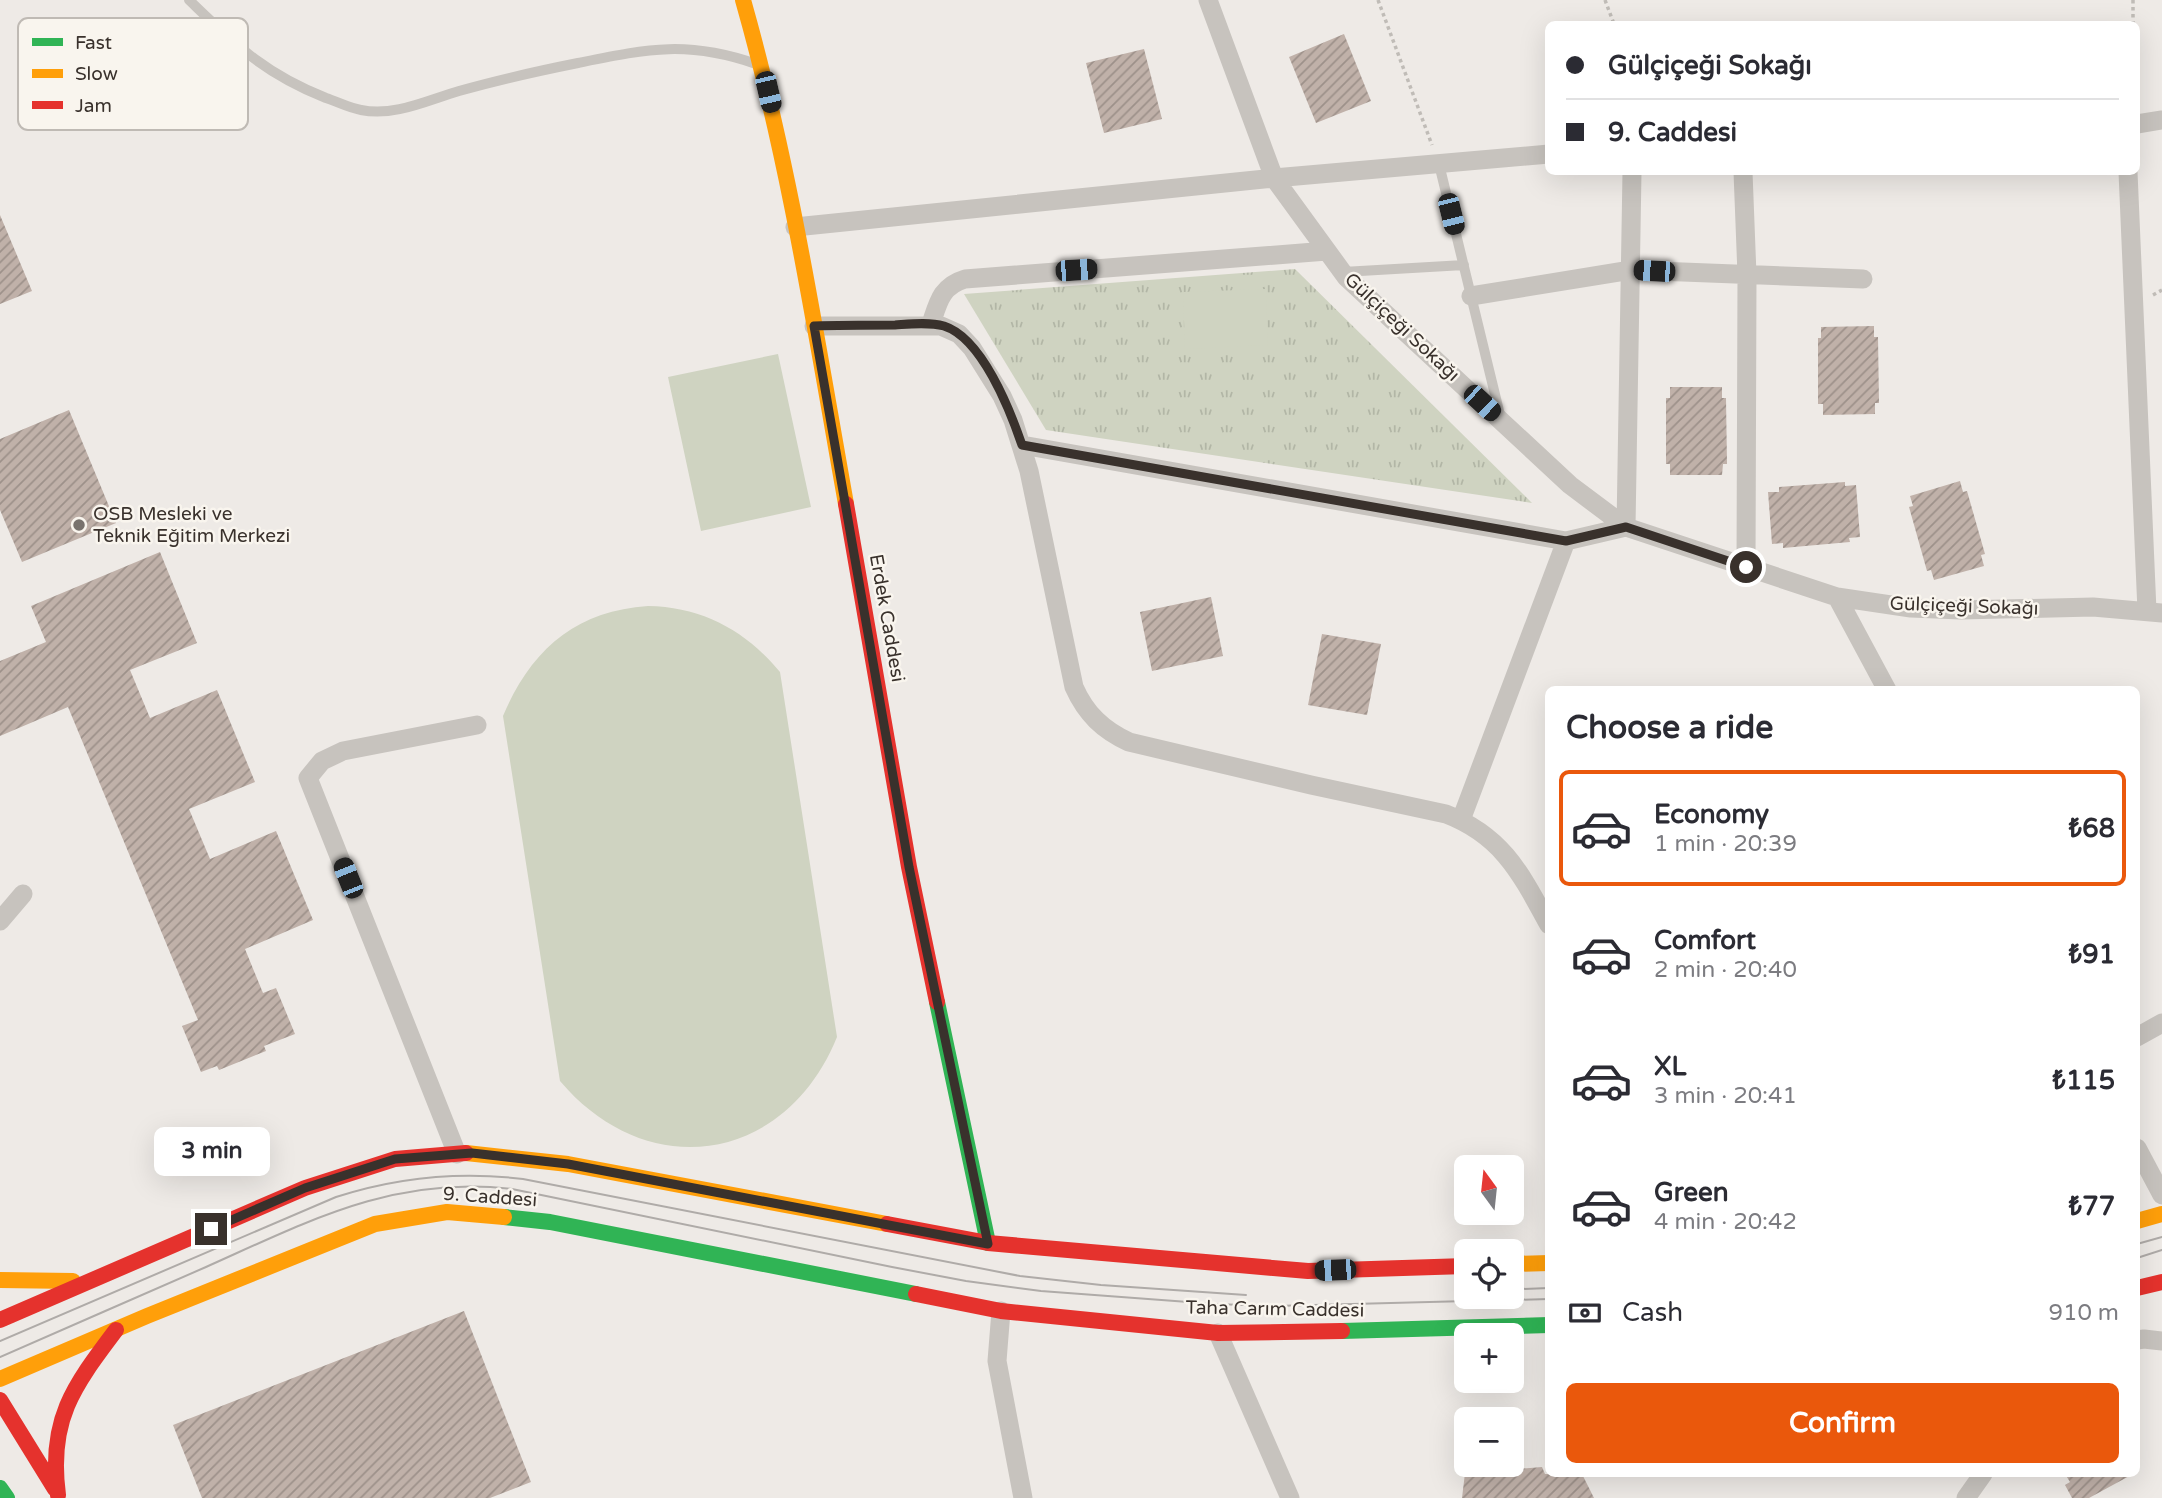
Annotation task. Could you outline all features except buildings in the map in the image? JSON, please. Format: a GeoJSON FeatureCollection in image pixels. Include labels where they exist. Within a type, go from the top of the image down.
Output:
{"type":"FeatureCollection","features":[{"type":"Feature","properties":{"kind":"main road","name":"Erdek Caddesi"},"geometry":{"type":"LineString","coordinates":[[743,0],[762,66],[795,227],[909,867],[988,1244]]}},
{"type":"Feature","properties":{"kind":"main road","name":"9. Caddesi"},"geometry":{"type":"LineString","coordinates":[[0,1320],[305,1188],[395,1159],[457,1154],[472,1153],[568,1164],[988,1244]]}},
{"type":"Feature","properties":{"kind":"main road","name":"9. Caddesi"},"geometry":{"type":"LineString","coordinates":[[0,1379],[375,1224],[447,1212],[550,1222],[1001,1311]]}},
{"type":"Feature","properties":{"kind":"main road"},"geometry":{"type":"LineString","coordinates":[[2140,1220],[2162,1214]]}},
{"type":"Feature","properties":{"kind":"main road","name":"Taha Carım Caddesi"},"geometry":{"type":"LineString","coordinates":[[988,1244],[1308,1271],[1454,1266]]}},
{"type":"Feature","properties":{"kind":"main road"},"geometry":{"type":"LineString","coordinates":[[1524,1264],[1545,1263]]}},
{"type":"Feature","properties":{"kind":"main road"},"geometry":{"type":"LineString","coordinates":[[0,1280],[93,1280]]}},
{"type":"Feature","properties":{"kind":"main road"},"geometry":{"type":"LineString","coordinates":[[2140,1287],[2162,1282]]}},
{"type":"Feature","properties":{"kind":"main road","name":"Taha Carım Caddesi"},"geometry":{"type":"LineString","coordinates":[[1001,1311],[1218,1333],[1545,1325]]}},
{"type":"Feature","properties":{"kind":"main road"},"geometry":{"type":"LineString","coordinates":[[59,1497],[54,1458],[55,1440],[63,1411],[78,1381],[117,1329]]}},
{"type":"Feature","properties":{"kind":"main road"},"geometry":{"type":"LineString","coordinates":[[0,1400],[59,1497]]}},
{"type":"Feature","properties":{"kind":"main road"},"geometry":{"type":"LineString","coordinates":[[0,1488],[7,1498]]}},
{"type":"Feature","properties":{"kind":"street","name":"Gülçiçeği Sokağı"},"geometry":{"type":"LineString","coordinates":[[1208,0],[1274,178],[1342,272],[1570,485],[1626,527],[1837,597],[1911,608],[1961,610],[2093,607],[2155,612]]}},
{"type":"Feature","properties":{"kind":"street"},"geometry":{"type":"LineString","coordinates":[[2140,124],[2162,120]]}},
{"type":"Feature","properties":{"kind":"street"},"geometry":{"type":"LineString","coordinates":[[795,227],[1274,178],[1545,154]]}},
{"type":"Feature","properties":{"kind":"street"},"geometry":{"type":"LineString","coordinates":[[1022,445],[1566,541],[1626,527],[1632,175]]}},
{"type":"Feature","properties":{"kind":"street"},"geometry":{"type":"LineString","coordinates":[[1743,175],[1747,275],[1746,567]]}},
{"type":"Feature","properties":{"kind":"street"},"geometry":{"type":"LineString","coordinates":[[2128,175],[2155,612]]}},
{"type":"Feature","properties":{"kind":"street"},"geometry":{"type":"LineString","coordinates":[[931,324],[944,292],[956,282],[965,279],[1327,251]]}},
{"type":"Feature","properties":{"kind":"street"},"geometry":{"type":"LineString","coordinates":[[1471,296],[1631,270],[1863,279]]}},
{"type":"Feature","properties":{"kind":"street"},"geometry":{"type":"LineString","coordinates":[[814,326],[931,324],[951,329],[967,341],[1002,396],[1022,445],[1074,687],[1087,711],[1106,730],[1129,742],[1446,814],[1461,820],[1489,837],[1504,851],[1516,866],[1545,918]]}},
{"type":"Feature","properties":{"kind":"street"},"geometry":{"type":"LineString","coordinates":[[1461,820],[1566,541]]}},
{"type":"Feature","properties":{"kind":"street"},"geometry":{"type":"LineString","coordinates":[[1837,597],[1885,686]]}},
{"type":"Feature","properties":{"kind":"street"},"geometry":{"type":"LineString","coordinates":[[457,1154],[308,778],[322,761],[343,751],[477,725]]}},
{"type":"Feature","properties":{"kind":"street"},"geometry":{"type":"LineString","coordinates":[[0,922],[23,894]]}},
{"type":"Feature","properties":{"kind":"street"},"geometry":{"type":"LineString","coordinates":[[2140,1035],[2162,1023]]}},
{"type":"Feature","properties":{"kind":"street"},"geometry":{"type":"LineString","coordinates":[[2140,1154],[2162,1195]]}},
{"type":"Feature","properties":{"kind":"street"},"geometry":{"type":"LineString","coordinates":[[1001,1311],[997,1361],[1023,1498]]}},
{"type":"Feature","properties":{"kind":"street"},"geometry":{"type":"LineString","coordinates":[[1218,1333],[1290,1498]]}},
{"type":"Feature","properties":{"kind":"street"},"geometry":{"type":"LineString","coordinates":[[2140,1340],[2162,1341]]}},
{"type":"Feature","properties":{"kind":"street"},"geometry":{"type":"LineString","coordinates":[[1966,1498],[1981,1477]]}},
{"type":"Feature","properties":{"kind":"lane"},"geometry":{"type":"LineString","coordinates":[[189,0],[207,18]]}},
{"type":"Feature","properties":{"kind":"lane"},"geometry":{"type":"LineString","coordinates":[[248,55],[273,72],[311,92],[363,111],[398,109],[498,80],[642,50],[712,51],[762,66]]}},
{"type":"Feature","properties":{"kind":"lane"},"geometry":{"type":"LineString","coordinates":[[1439,164],[1501,421]]}},
{"type":"Feature","properties":{"kind":"lane"},"geometry":{"type":"LineString","coordinates":[[1342,272],[1464,265]]}},
{"type":"Feature","properties":{"kind":"path"},"geometry":{"type":"LineString","coordinates":[[1378,0],[1439,164]]}},
{"type":"Feature","properties":{"kind":"path"},"geometry":{"type":"LineString","coordinates":[[1605,0],[1613,21]]}},
{"type":"Feature","properties":{"kind":"path"},"geometry":{"type":"LineString","coordinates":[[2133,0],[2133,21]]}},
{"type":"Feature","properties":{"kind":"green space"},"geometry":{"type":"Polygon","coordinates":[[[1295,269],[1532,503],[1046,430],[964,294],[1295,269]]]}},
{"type":"Feature","properties":{"kind":"green space"},"geometry":{"type":"Polygon","coordinates":[[[1266,289],[1268,345],[1185,349],[1183,292],[1266,289]]]}},
{"type":"Feature","properties":{"kind":"green space"},"geometry":{"type":"Polygon","coordinates":[[[778,354],[811,507],[701,531],[668,377],[778,354]]]}},
{"type":"Feature","properties":{"kind":"green space"},"geometry":{"type":"Polygon","coordinates":[[[648,606],[687,611],[722,624],[753,645],[780,672],[837,1037],[814,1079],[785,1112],[750,1134],[712,1145],[673,1146],[633,1136],[595,1114],[560,1081],[503,716],[527,672],[559,638],[598,616],[622,609],[648,606]]]}},
{"type":"Feature","properties":{"kind":"tram line"},"geometry":{"type":"LineString","coordinates":[[0,1341],[336,1197],[405,1180],[452,1176],[523,1179],[1020,1276],[1101,1285],[1246,1295]]}},
{"type":"Feature","properties":{"kind":"tram line"},"geometry":{"type":"LineString","coordinates":[[0,1357],[317,1218],[391,1195],[469,1186],[512,1189],[892,1267],[1041,1291],[1275,1306],[1545,1299]]}},
{"type":"Feature","properties":{"kind":"tram line"},"geometry":{"type":"LineString","coordinates":[[2140,1243],[2162,1237]]}},
{"type":"Feature","properties":{"kind":"tram line"},"geometry":{"type":"LineString","coordinates":[[2140,1257],[2162,1250]]}},
{"type":"Feature","properties":{"kind":"tram line"},"geometry":{"type":"LineString","coordinates":[[1524,1289],[1545,1288]]}},
{"type":"Feature","properties":{"kind":"traffic: fast"},"geometry":{"type":"LineString","coordinates":[[937,1002],[988,1243]]}},
{"type":"Feature","properties":{"kind":"traffic: fast"},"geometry":{"type":"LineString","coordinates":[[504,1217],[550,1222],[916,1294]]}},
{"type":"Feature","properties":{"kind":"traffic: fast"},"geometry":{"type":"LineString","coordinates":[[1342,1331],[1545,1325]]}},
{"type":"Feature","properties":{"kind":"traffic: fast"},"geometry":{"type":"LineString","coordinates":[[0,1488],[7,1498]]}},
{"type":"Feature","properties":{"kind":"traffic: slow"},"geometry":{"type":"LineString","coordinates":[[743,0],[760,62],[788,188],[846,504]]}},
{"type":"Feature","properties":{"kind":"traffic: slow"},"geometry":{"type":"LineString","coordinates":[[466,1153],[568,1164],[887,1224]]}},
{"type":"Feature","properties":{"kind":"traffic: slow"},"geometry":{"type":"LineString","coordinates":[[0,1379],[375,1224],[447,1212],[504,1217]]}},
{"type":"Feature","properties":{"kind":"traffic: slow"},"geometry":{"type":"LineString","coordinates":[[2140,1220],[2162,1214]]}},
{"type":"Feature","properties":{"kind":"traffic: slow"},"geometry":{"type":"LineString","coordinates":[[1524,1264],[1545,1263]]}},
{"type":"Feature","properties":{"kind":"traffic: slow"},"geometry":{"type":"LineString","coordinates":[[0,1280],[73,1281]]}},
{"type":"Feature","properties":{"kind":"traffic: jam"},"geometry":{"type":"LineString","coordinates":[[846,504],[909,867],[937,1002]]}},
{"type":"Feature","properties":{"kind":"traffic: jam"},"geometry":{"type":"LineString","coordinates":[[0,1320],[305,1188],[395,1159],[466,1153]]}},
{"type":"Feature","properties":{"kind":"traffic: jam"},"geometry":{"type":"LineString","coordinates":[[887,1224],[988,1243],[1308,1271],[1454,1266]]}},
{"type":"Feature","properties":{"kind":"traffic: jam"},"geometry":{"type":"LineString","coordinates":[[2140,1287],[2162,1282]]}},
{"type":"Feature","properties":{"kind":"traffic: jam"},"geometry":{"type":"LineString","coordinates":[[916,1294],[1001,1311],[1218,1333],[1342,1331]]}},
{"type":"Feature","properties":{"kind":"traffic: jam"},"geometry":{"type":"LineString","coordinates":[[58,1495],[57,1446],[67,1406],[87,1369],[116,1330]]}},
{"type":"Feature","properties":{"kind":"traffic: jam"},"geometry":{"type":"LineString","coordinates":[[0,1400],[55,1489]]}},
{"type":"Feature","properties":{"kind":"place","name":"OSB Mesleki ve Teknik Eğitim Merkezi"},"geometry":{"type":"Point","coordinates":[79,525]}},
{"type":"Feature","properties":{"kind":"route"},"geometry":{"type":"LineString","coordinates":[[211,1229],[305,1188],[395,1159],[472,1153],[568,1164],[988,1244],[909,867],[814,326],[931,324],[951,329],[967,341],[988,372],[1002,396],[1022,445],[1566,541],[1626,527],[1746,567]]}}]}
